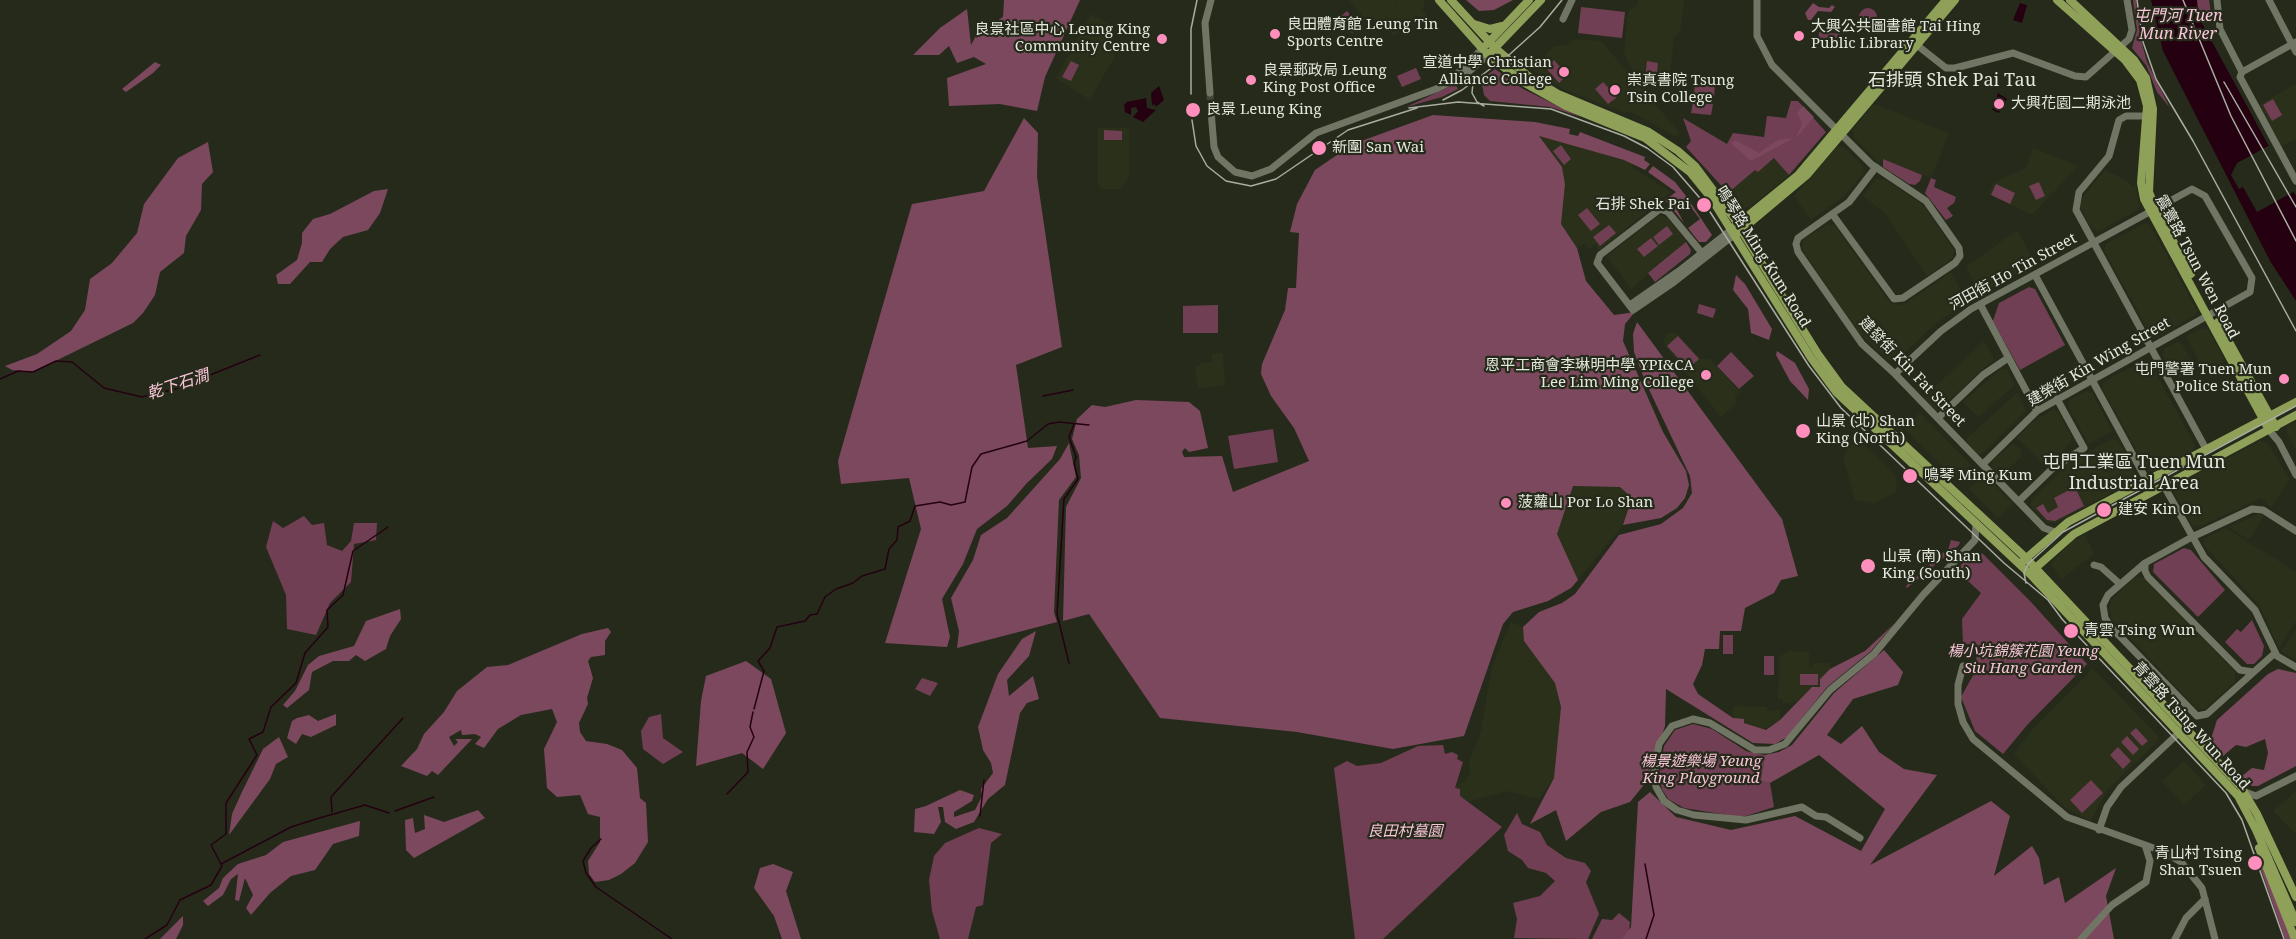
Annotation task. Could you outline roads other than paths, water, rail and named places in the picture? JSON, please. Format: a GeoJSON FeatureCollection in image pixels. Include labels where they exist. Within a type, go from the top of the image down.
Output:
{"type":"FeatureCollection","features":[{"type":"Feature","properties":{"kind":"main road","name":"鳴琴路 Ming Kum Road"},"geometry":{"type":"LineString","coordinates":[[1439,0],[1512,75],[1544,94],[1636,134],[1664,150],[1697,180],[1755,251],[1818,354],[1847,392],[2013,546],[2023,561]]}},
{"type":"Feature","properties":{"kind":"main road","name":"鳴琴路 Ming Kum Road"},"geometry":{"type":"LineString","coordinates":[[1451,0],[1488,48],[1548,89],[1639,127],[1669,144],[1703,175],[1811,358],[1836,392],[1865,422],[1976,523],[2033,571]]}},
{"type":"Feature","properties":{"kind":"main road"},"geometry":{"type":"LineString","coordinates":[[1488,48],[1505,25],[1529,0]]}},
{"type":"Feature","properties":{"kind":"main road"},"geometry":{"type":"LineString","coordinates":[[1488,48],[1509,35],[1541,0]]}},
{"type":"Feature","properties":{"kind":"main road"},"geometry":{"type":"LineString","coordinates":[[1914,43],[1946,0]]}},
{"type":"Feature","properties":{"kind":"main road"},"geometry":{"type":"LineString","coordinates":[[1736,230],[1759,216],[1801,182],[1838,133],[1914,43],[1955,0]]}},
{"type":"Feature","properties":{"kind":"main road","name":"震寰路 Tsun Wen Road"},"geometry":{"type":"LineString","coordinates":[[2057,0],[2141,68],[2152,93],[2153,115],[2148,182],[2153,212]]}},
{"type":"Feature","properties":{"kind":"main road","name":"震寰路 Tsun Wen Road"},"geometry":{"type":"LineString","coordinates":[[2070,0],[2119,49],[2140,80],[2145,95],[2146,116],[2141,183],[2153,212],[2272,429]]}},
{"type":"Feature","properties":{"kind":"main road"},"geometry":{"type":"LineString","coordinates":[[1471,23],[1490,29],[1505,25]]}},
{"type":"Feature","properties":{"kind":"main road"},"geometry":{"type":"LineString","coordinates":[[1509,35],[1506,48],[1509,62]]}},
{"type":"Feature","properties":{"kind":"main road"},"geometry":{"type":"LineString","coordinates":[[1736,230],[1791,182],[1838,133]]}},
{"type":"Feature","properties":{"kind":"main road"},"geometry":{"type":"LineString","coordinates":[[1755,251],[1752,230],[1759,216]]}},
{"type":"Feature","properties":{"kind":"main road"},"geometry":{"type":"LineString","coordinates":[[2023,561],[2055,532],[2205,449],[2296,402]]}},
{"type":"Feature","properties":{"kind":"main road"},"geometry":{"type":"LineString","coordinates":[[2033,571],[2068,537],[2296,415]]}},
{"type":"Feature","properties":{"kind":"main road"},"geometry":{"type":"LineString","coordinates":[[2013,546],[2026,549],[2038,547]]}},
{"type":"Feature","properties":{"kind":"main road","name":"青雲路 Tsing Wun Road"},"geometry":{"type":"LineString","coordinates":[[2033,571],[2182,730],[2244,792],[2296,922]]}},
{"type":"Feature","properties":{"kind":"main road","name":"青雲路 Tsing Wun Road"},"geometry":{"type":"LineString","coordinates":[[2182,730],[2253,814],[2296,897]]}},
{"type":"Feature","properties":{"kind":"main road"},"geometry":{"type":"LineString","coordinates":[[2253,814],[2262,860],[2295,939]]}},
{"type":"Feature","properties":{"kind":"street"},"geometry":{"type":"LineString","coordinates":[[1210,93],[1204,29],[1206,12],[1211,0]]}},
{"type":"Feature","properties":{"kind":"street"},"geometry":{"type":"LineString","coordinates":[[1563,19],[1572,0]]}},
{"type":"Feature","properties":{"kind":"street"},"geometry":{"type":"LineString","coordinates":[[1757,0],[1756,31],[1766,57],[1838,133],[1876,168],[1926,201],[1960,249],[1958,260],[1903,298],[1894,299],[1833,215]]}},
{"type":"Feature","properties":{"kind":"street"},"geometry":{"type":"LineString","coordinates":[[1914,43],[1948,68],[2013,53],[2080,77],[2092,74],[2129,39],[2132,30],[2127,0]]}},
{"type":"Feature","properties":{"kind":"street"},"geometry":{"type":"LineString","coordinates":[[2217,0],[2220,29],[2242,72],[2241,82],[2296,181]]}},
{"type":"Feature","properties":{"kind":"street"},"geometry":{"type":"LineString","coordinates":[[2269,0],[2295,43],[2296,52]]}},
{"type":"Feature","properties":{"kind":"street"},"geometry":{"type":"LineString","coordinates":[[2242,72],[2295,43]]}},
{"type":"Feature","properties":{"kind":"street"},"geometry":{"type":"LineString","coordinates":[[1211,111],[1214,147],[1218,157],[1235,172],[1252,176],[1271,169],[1307,139],[1324,129],[1421,96],[1450,81],[1488,48]]}},
{"type":"Feature","properties":{"kind":"street"},"geometry":{"type":"LineString","coordinates":[[2146,116],[2126,116],[2119,120],[2109,156],[2077,197],[2077,213],[2205,449]]}},
{"type":"Feature","properties":{"kind":"street","name":"建發街 Kin Fat Street"},"geometry":{"type":"LineString","coordinates":[[1876,168],[1856,195],[1833,215],[1798,238],[1797,250],[1856,337],[1895,374],[2044,528],[2055,532]]}},
{"type":"Feature","properties":{"kind":"street","name":"河田街 Ho Tin Street"},"geometry":{"type":"LineString","coordinates":[[1895,374],[1941,331],[1980,304],[2192,189],[2200,191],[2252,278],[2250,292]]}},
{"type":"Feature","properties":{"kind":"street"},"geometry":{"type":"LineString","coordinates":[[1632,307],[1600,268],[1597,260],[1656,211],[1666,210],[1702,253]]}},
{"type":"Feature","properties":{"kind":"street"},"geometry":{"type":"LineString","coordinates":[[1632,307],[1736,230]]}},
{"type":"Feature","properties":{"kind":"street"},"geometry":{"type":"LineString","coordinates":[[1632,307],[1674,282],[1736,230]]}},
{"type":"Feature","properties":{"kind":"street"},"geometry":{"type":"LineString","coordinates":[[2035,275],[2147,481]]}},
{"type":"Feature","properties":{"kind":"street","name":"建榮街 Kin Wing Street"},"geometry":{"type":"LineString","coordinates":[[1983,464],[2037,411],[2250,292]]}},
{"type":"Feature","properties":{"kind":"street"},"geometry":{"type":"LineString","coordinates":[[1980,304],[2037,411]]}},
{"type":"Feature","properties":{"kind":"street"},"geometry":{"type":"LineString","coordinates":[[1938,418],[1983,375],[2008,358]]}},
{"type":"Feature","properties":{"kind":"street"},"geometry":{"type":"LineString","coordinates":[[2019,501],[2052,469],[2084,448],[2057,399]]}},
{"type":"Feature","properties":{"kind":"street"},"geometry":{"type":"LineString","coordinates":[[2272,429],[2296,475]]}},
{"type":"Feature","properties":{"kind":"street"},"geometry":{"type":"LineString","coordinates":[[2164,486],[2204,557],[2254,610],[2275,653],[2283,661],[2296,667]]}},
{"type":"Feature","properties":{"kind":"street"},"geometry":{"type":"LineString","coordinates":[[2275,653],[2207,714],[2195,715],[2106,621],[2103,612],[2104,602],[2120,584],[2145,563],[2192,537],[2256,508],[2264,510],[2296,531]]}},
{"type":"Feature","properties":{"kind":"street"},"geometry":{"type":"LineString","coordinates":[[1975,540],[1976,523]]}},
{"type":"Feature","properties":{"kind":"street"},"geometry":{"type":"LineString","coordinates":[[1860,838],[1826,817],[1816,816],[1802,807],[1733,821],[1677,810],[1661,797],[1655,783],[1658,751],[1662,738],[1676,724],[1693,719],[1710,723],[1755,750],[1781,747],[1793,736],[1830,690],[1874,654],[1923,595],[1975,540],[1992,537]]}},
{"type":"Feature","properties":{"kind":"street"},"geometry":{"type":"LineString","coordinates":[[2145,563],[2148,577],[2240,670],[2248,673],[2255,671]]}},
{"type":"Feature","properties":{"kind":"street"},"geometry":{"type":"LineString","coordinates":[[2094,565],[2101,567],[2120,584]]}},
{"type":"Feature","properties":{"kind":"street"},"geometry":{"type":"LineString","coordinates":[[1964,666],[1958,685],[1958,704],[1963,722],[1972,739],[2064,815],[2173,856],[2186,865],[2199,883],[2215,939]]}},
{"type":"Feature","properties":{"kind":"street"},"geometry":{"type":"LineString","coordinates":[[2099,830],[2107,807],[2121,787],[2182,730]]}},
{"type":"Feature","properties":{"kind":"street"},"geometry":{"type":"LineString","coordinates":[[2244,792],[2253,796],[2296,776]]}},
{"type":"Feature","properties":{"kind":"street"},"geometry":{"type":"LineString","coordinates":[[2253,814],[2257,802],[2268,791]]}},
{"type":"Feature","properties":{"kind":"street"},"geometry":{"type":"LineString","coordinates":[[2081,939],[2112,905],[2146,882],[2150,858],[2145,845]]}},
{"type":"Feature","properties":{"kind":"street"},"geometry":{"type":"LineString","coordinates":[[2175,939],[2186,918],[2205,899]]}},
{"type":"Feature","properties":{"kind":"water","name":"屯門河 Tuen Mun River"},"geometry":{"type":"Polygon","coordinates":[[[2151,0],[2197,0],[2198,16],[2296,196],[2296,301],[2270,261],[2163,51],[2151,0]]]}},
{"type":"Feature","properties":{"kind":"water"},"geometry":{"type":"Polygon","coordinates":[[[2020,3],[2027,5],[2022,23],[2013,20],[2020,3]]]}},
{"type":"Feature","properties":{"kind":"water"},"geometry":{"type":"Polygon","coordinates":[[[1159,86],[1164,100],[1156,107],[1154,104],[1152,106],[1151,93],[1159,86]]]}},
{"type":"Feature","properties":{"kind":"water","name":"大興花園二期泳池"},"geometry":{"type":"Polygon","coordinates":[[[1998,93],[2007,99],[1999,113],[1992,110],[1998,93]]]}},
{"type":"Feature","properties":{"kind":"water"},"geometry":{"type":"Polygon","coordinates":[[[1146,98],[1147,108],[1156,110],[1143,122],[1133,117],[1138,111],[1136,107],[1131,108],[1131,115],[1125,112],[1124,105],[1127,102],[1146,98]]]}},
{"type":"Feature","properties":{"kind":"waterway","name":"乾下石澗"},"geometry":{"type":"LineString","coordinates":[[0,379],[18,371],[33,372],[56,361],[72,362],[104,388],[142,397],[175,389],[260,355]]}},
{"type":"Feature","properties":{"kind":"waterway"},"geometry":{"type":"LineString","coordinates":[[1043,396],[1073,390]]}},
{"type":"Feature","properties":{"kind":"waterway"},"geometry":{"type":"LineString","coordinates":[[754,709],[764,671],[758,661],[770,648],[777,627],[805,621],[810,615],[817,614],[825,597],[836,589],[853,583],[862,576],[885,569],[889,549],[897,540],[898,527],[910,521],[915,506],[940,502],[951,505],[965,502],[972,467],[981,454],[1027,441],[1048,424],[1059,422],[1089,425]]}},
{"type":"Feature","properties":{"kind":"waterway"},"geometry":{"type":"LineString","coordinates":[[1069,663],[1057,614],[1064,499],[1078,479],[1074,463],[1076,457],[1069,437],[1074,424]]}},
{"type":"Feature","properties":{"kind":"waterway"},"geometry":{"type":"LineString","coordinates":[[145,939],[167,925],[180,900],[211,885],[222,866],[211,845],[226,834],[226,803],[257,755],[249,739],[263,732],[271,707],[296,683],[305,653],[328,627],[327,610],[343,595],[353,551],[388,527]]}},
{"type":"Feature","properties":{"kind":"waterway"},"geometry":{"type":"LineString","coordinates":[[727,794],[748,772],[747,752],[754,737],[750,727],[753,712]]}},
{"type":"Feature","properties":{"kind":"waterway"},"geometry":{"type":"LineString","coordinates":[[332,812],[331,797],[403,718]]}},
{"type":"Feature","properties":{"kind":"waterway"},"geometry":{"type":"LineString","coordinates":[[980,816],[984,780]]}},
{"type":"Feature","properties":{"kind":"waterway"},"geometry":{"type":"LineString","coordinates":[[395,811],[434,797]]}},
{"type":"Feature","properties":{"kind":"waterway"},"geometry":{"type":"LineString","coordinates":[[221,864],[291,827],[316,819],[365,805],[389,813]]}},
{"type":"Feature","properties":{"kind":"waterway"},"geometry":{"type":"LineString","coordinates":[[601,839],[591,848],[583,861],[586,873],[596,887],[672,939]]}},
{"type":"Feature","properties":{"kind":"waterway"},"geometry":{"type":"LineString","coordinates":[[1645,864],[1654,915],[1646,939]]}},
{"type":"Feature","properties":{"kind":"tunnel"},"geometry":{"type":"LineString","coordinates":[[1210,93],[1211,111]]}},
{"type":"Feature","properties":{"kind":"tram line"},"geometry":{"type":"LineString","coordinates":[[1191,94],[1191,29],[1197,0]]}},
{"type":"Feature","properties":{"kind":"tram line"},"geometry":{"type":"LineString","coordinates":[[1443,100],[1462,90],[1510,54],[1540,27],[1562,0]]}},
{"type":"Feature","properties":{"kind":"tram line"},"geometry":{"type":"LineString","coordinates":[[2137,0],[2143,42],[2156,79],[2193,141],[2296,331]]}},
{"type":"Feature","properties":{"kind":"tram line"},"geometry":{"type":"LineString","coordinates":[[1478,75],[1473,83],[1472,93],[1477,102],[1484,106]]}},
{"type":"Feature","properties":{"kind":"tram line"},"geometry":{"type":"LineString","coordinates":[[1409,108],[1458,102],[1551,109],[1624,136],[1647,148],[1673,167],[1705,204],[1809,366],[1841,408],[2004,563],[2048,600],[2062,619],[2226,793],[2242,820],[2284,939]]}},
{"type":"Feature","properties":{"kind":"tram line"},"geometry":{"type":"LineString","coordinates":[[1192,120],[1196,146],[1207,166],[1226,181],[1251,186],[1276,179],[1348,130],[1417,108]]}},
{"type":"Feature","properties":{"kind":"tram line"},"geometry":{"type":"LineString","coordinates":[[2026,583],[2024,573],[2028,564],[2063,532],[2296,406]]}},
{"type":"Feature","properties":{"kind":"railway"},"geometry":{"type":"LineString","coordinates":[[2183,0],[2231,116],[2296,241]]}},
{"type":"Feature","properties":{"kind":"railway"},"geometry":{"type":"LineString","coordinates":[[2224,82],[2296,207]]}},
{"type":"Feature","properties":{"kind":"place","name":"良田體育館 Leung Tin Sports Centre"},"geometry":{"type":"Point","coordinates":[1275,34]}},
{"type":"Feature","properties":{"kind":"place","name":"大興公共圖書館 Tai Hing Public Library"},"geometry":{"type":"Point","coordinates":[1799,36]}},
{"type":"Feature","properties":{"kind":"place","name":"良景社區中心 Leung King Community Centre"},"geometry":{"type":"Point","coordinates":[1162,39]}},
{"type":"Feature","properties":{"kind":"place","name":"宣道中學 Christian Alliance College"},"geometry":{"type":"Point","coordinates":[1564,72]}},
{"type":"Feature","properties":{"kind":"place","name":"良景郵政局 Leung King Post Office"},"geometry":{"type":"Point","coordinates":[1251,80]}},
{"type":"Feature","properties":{"kind":"place","name":"崇真書院 Tsung Tsin College"},"geometry":{"type":"Point","coordinates":[1615,90]}},
{"type":"Feature","properties":{"kind":"place","name":"大興花園二期泳池"},"geometry":{"type":"Point","coordinates":[1999,104]}},
{"type":"Feature","properties":{"kind":"place","name":"良景 Leung King"},"geometry":{"type":"Point","coordinates":[1193,110]}},
{"type":"Feature","properties":{"kind":"place","name":"新圍 San Wai"},"geometry":{"type":"Point","coordinates":[1319,148]}},
{"type":"Feature","properties":{"kind":"place","name":"石排 Shek Pai"},"geometry":{"type":"Point","coordinates":[1704,205]}},
{"type":"Feature","properties":{"kind":"place","name":"恩平工商會李琳明中學 YPI&CA Lee Lim Ming College"},"geometry":{"type":"Point","coordinates":[1706,375]}},
{"type":"Feature","properties":{"kind":"place","name":"屯門警署 Tuen Mun Police Station"},"geometry":{"type":"Point","coordinates":[2284,379]}},
{"type":"Feature","properties":{"kind":"place","name":"山景 (北) Shan King (North)"},"geometry":{"type":"Point","coordinates":[1803,431]}},
{"type":"Feature","properties":{"kind":"place","name":"鳴琴 Ming Kum"},"geometry":{"type":"Point","coordinates":[1910,476]}},
{"type":"Feature","properties":{"kind":"place","name":"菠蘿山 Por Lo Shan"},"geometry":{"type":"Point","coordinates":[1506,503]}},
{"type":"Feature","properties":{"kind":"place","name":"建安 Kin On"},"geometry":{"type":"Point","coordinates":[2104,510]}},
{"type":"Feature","properties":{"kind":"place","name":"山景 (南) Shan King (South)"},"geometry":{"type":"Point","coordinates":[1868,566]}},
{"type":"Feature","properties":{"kind":"place","name":"青雲 Tsing Wun"},"geometry":{"type":"Point","coordinates":[2071,631]}},
{"type":"Feature","properties":{"kind":"place","name":"青山村 Tsing Shan Tsuen"},"geometry":{"type":"Point","coordinates":[2255,863]}},
{"type":"Feature","properties":{"kind":"district","name":"石排頭 Shek Pai Tau"},"geometry":{"type":"Point","coordinates":[1952,81]}},
{"type":"Feature","properties":{"kind":"district","name":"屯門工業區 Tuen Mun Industrial Area"},"geometry":{"type":"Point","coordinates":[2134,473]}},
{"type":"Feature","properties":{"kind":"park label","name":"楊小坑錦簇花園 Yeung Siu Hang Garden"},"geometry":{"type":"Point","coordinates":[2023,660]}},
{"type":"Feature","properties":{"kind":"park label","name":"楊景遊樂場 Yeung King Playground"},"geometry":{"type":"Point","coordinates":[1701,770]}},
{"type":"Feature","properties":{"kind":"park label","name":"良田村墓園"},"geometry":{"type":"Point","coordinates":[1405,832]}}]}
